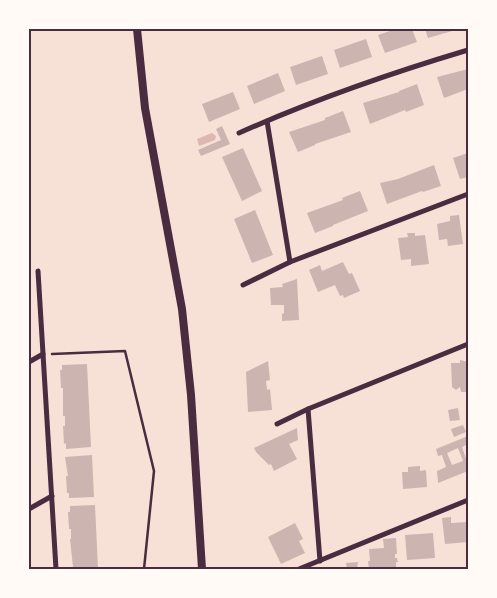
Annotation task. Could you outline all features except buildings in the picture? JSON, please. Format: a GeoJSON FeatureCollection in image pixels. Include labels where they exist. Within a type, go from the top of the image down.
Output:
{"type":"FeatureCollection","features":[{"type":"Feature","properties":{"kind":"street"},"geometry":{"type":"LineString","coordinates":[[137,29],[145,108],[182,309],[191,395],[202,569]]}},
{"type":"Feature","properties":{"kind":"street"},"geometry":{"type":"LineString","coordinates":[[239,133],[407,68],[468,50]]}},
{"type":"Feature","properties":{"kind":"street"},"geometry":{"type":"LineString","coordinates":[[267,121],[290,262]]}},
{"type":"Feature","properties":{"kind":"street"},"geometry":{"type":"LineString","coordinates":[[243,285],[290,262],[468,194]]}},
{"type":"Feature","properties":{"kind":"street"},"geometry":{"type":"LineString","coordinates":[[38,271],[56,569]]}},
{"type":"Feature","properties":{"kind":"street"},"geometry":{"type":"LineString","coordinates":[[277,424],[308,409],[468,344]]}},
{"type":"Feature","properties":{"kind":"street"},"geometry":{"type":"LineString","coordinates":[[29,362],[43,354]]}},
{"type":"Feature","properties":{"kind":"street"},"geometry":{"type":"LineString","coordinates":[[308,409],[320,561]]}},
{"type":"Feature","properties":{"kind":"street"},"geometry":{"type":"LineString","coordinates":[[29,509],[52,496]]}},
{"type":"Feature","properties":{"kind":"street"},"geometry":{"type":"LineString","coordinates":[[299,569],[468,500]]}},
{"type":"Feature","properties":{"kind":"path"},"geometry":{"type":"LineString","coordinates":[[43,354],[125,351],[154,471],[144,569]]}},
{"type":"Feature","properties":{"kind":"shaded area"},"geometry":{"type":"Polygon","coordinates":[[[212,133],[216,136],[215,140],[199,146],[197,139],[212,133]]]}}]}
